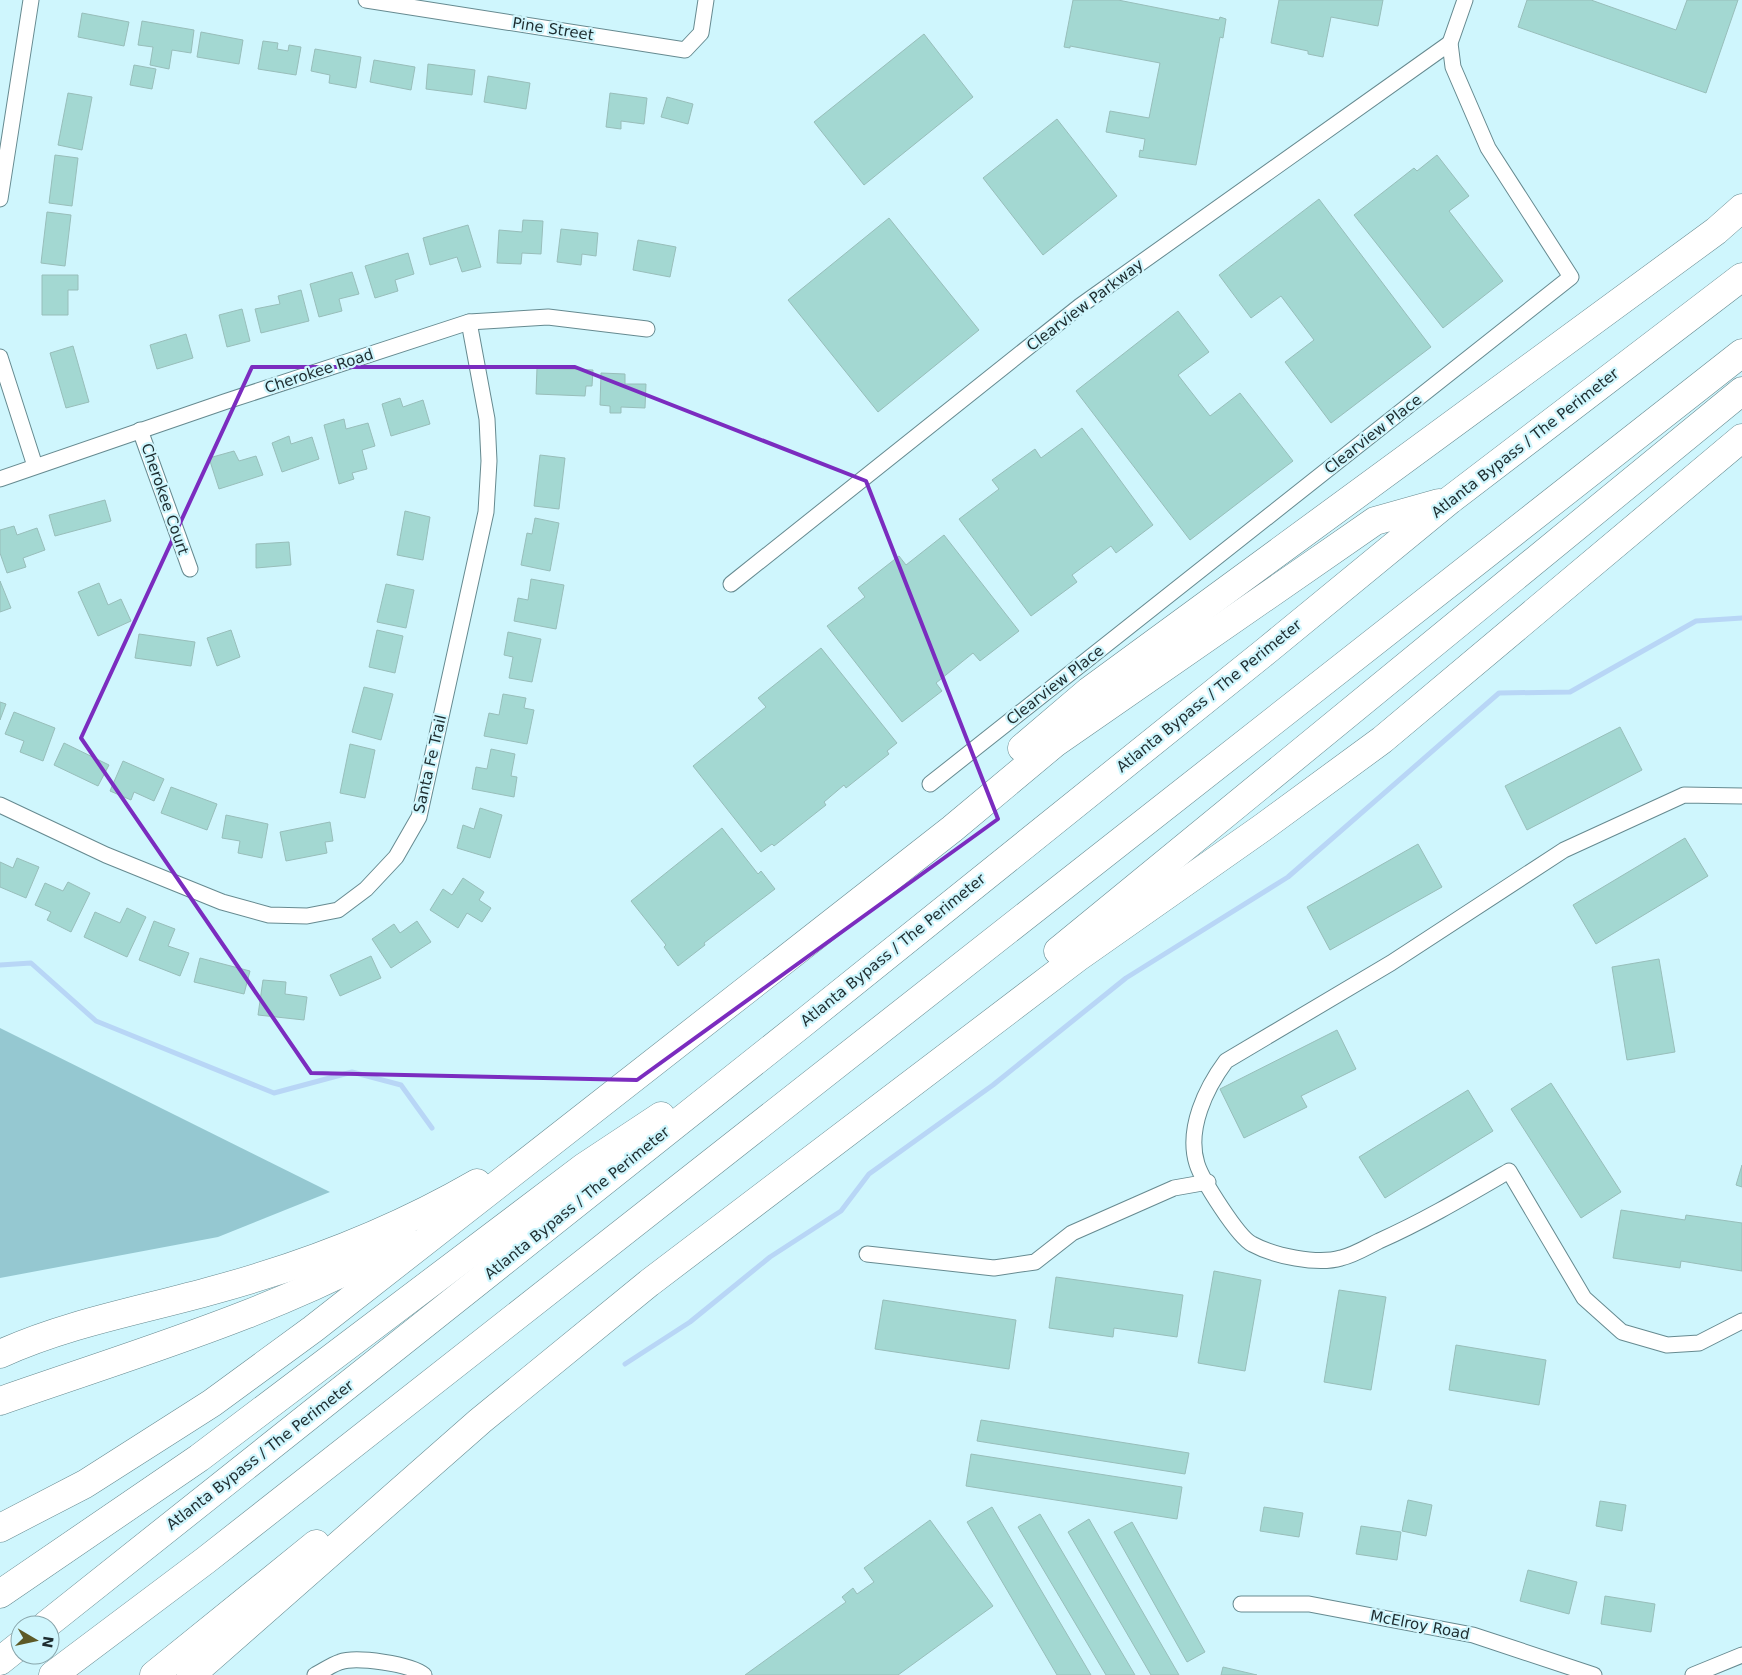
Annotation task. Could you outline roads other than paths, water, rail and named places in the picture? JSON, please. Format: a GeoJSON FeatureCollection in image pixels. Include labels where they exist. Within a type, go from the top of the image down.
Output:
{"type":"FeatureCollection","features":[{"type":"Feature","properties":{"kind":"highway"},"geometry":{"type":"LineString","coordinates":[[952,829],[974,798],[1027,742],[1089,691],[1716,231],[1742,208]]}},
{"type":"Feature","properties":{"kind":"highway","name":"Atlanta Bypass / The Perimeter"},"geometry":{"type":"LineString","coordinates":[[59,1615],[802,1024],[1450,500],[1742,277]]}},
{"type":"Feature","properties":{"kind":"highway"},"geometry":{"type":"LineString","coordinates":[[53,1675],[206,1560],[1742,353]]}},
{"type":"Feature","properties":{"kind":"highway"},"geometry":{"type":"LineString","coordinates":[[821,1153],[962,1029],[1742,391]]}},
{"type":"Feature","properties":{"kind":"highway"},"geometry":{"type":"LineString","coordinates":[[191,1675],[480,1421],[650,1283],[1077,958],[1262,828],[1382,740],[1742,438]]}},
{"type":"Feature","properties":{"kind":"highway"},"geometry":{"type":"LineString","coordinates":[[0,1528],[85,1484],[212,1403],[313,1329],[952,829],[1055,743],[1376,521],[1450,500]]}},
{"type":"Feature","properties":{"kind":"highway"},"geometry":{"type":"LineString","coordinates":[[0,1594],[199,1458],[584,1167],[802,1024]]}},
{"type":"Feature","properties":{"kind":"highway"},"geometry":{"type":"LineString","coordinates":[[0,1354],[99,1319],[222,1288],[330,1254],[414,1217],[462,1192],[568,1128]]}},
{"type":"Feature","properties":{"kind":"highway"},"geometry":{"type":"LineString","coordinates":[[0,1401],[268,1306],[322,1283],[381,1253],[494,1187]]}},
{"type":"Feature","properties":{"kind":"highway"},"geometry":{"type":"LineString","coordinates":[[154,1675],[282,1569],[480,1421]]}},
{"type":"Feature","properties":{"kind":"highway"},"geometry":{"type":"LineString","coordinates":[[73,1675],[206,1560]]}},
{"type":"Feature","properties":{"kind":"highway"},"geometry":{"type":"LineString","coordinates":[[0,1661],[10,1653]]}},
{"type":"Feature","properties":{"kind":"street"},"geometry":{"type":"LineString","coordinates":[[0,199],[31,0]]}},
{"type":"Feature","properties":{"kind":"street","name":"Pine Street"},"geometry":{"type":"LineString","coordinates":[[366,0],[685,50],[701,33],[706,0]]}},
{"type":"Feature","properties":{"kind":"street","name":"Clearview Place"},"geometry":{"type":"LineString","coordinates":[[930,784],[1571,277],[1488,148],[1453,67],[1450,43],[1465,0]]}},
{"type":"Feature","properties":{"kind":"street","name":"Clearview Parkway"},"geometry":{"type":"LineString","coordinates":[[731,584],[1080,306],[1450,43]]}},
{"type":"Feature","properties":{"kind":"street","name":"Cherokee Road"},"geometry":{"type":"LineString","coordinates":[[0,480],[140,430],[469,322],[548,317],[647,329]]}},
{"type":"Feature","properties":{"kind":"street","name":"Santa Fe Trail"},"geometry":{"type":"LineString","coordinates":[[0,805],[106,855],[222,902],[269,915],[307,916],[338,910],[366,889],[396,857],[419,818],[486,512],[489,461],[487,419],[469,322]]}},
{"type":"Feature","properties":{"kind":"street"},"geometry":{"type":"LineString","coordinates":[[0,357],[35,466]]}},
{"type":"Feature","properties":{"kind":"street","name":"Cherokee Court"},"geometry":{"type":"LineString","coordinates":[[140,430],[190,569]]}},
{"type":"Feature","properties":{"kind":"street"},"geometry":{"type":"LineString","coordinates":[[1742,796],[1684,795],[1564,850],[1391,963],[1226,1061],[1213,1079],[1200,1110],[1195,1135],[1197,1163],[1226,1216],[1251,1244],[1299,1260],[1340,1258],[1423,1222],[1509,1171],[1584,1298],[1622,1332],[1668,1346],[1699,1343],[1742,1321]]}},
{"type":"Feature","properties":{"kind":"street"},"geometry":{"type":"LineString","coordinates":[[867,1254],[994,1268],[1035,1262],[1072,1233],[1174,1188],[1208,1182]]}},
{"type":"Feature","properties":{"kind":"street","name":"McElroy Road"},"geometry":{"type":"LineString","coordinates":[[1241,1604],[1309,1604],[1473,1635],[1594,1675]]}},
{"type":"Feature","properties":{"kind":"street"},"geometry":{"type":"LineString","coordinates":[[1693,1675],[1742,1655]]}},
{"type":"Feature","properties":{"kind":"street"},"geometry":{"type":"LineString","coordinates":[[315,1675],[341,1661],[384,1662],[417,1669],[424,1675]]}},
{"type":"Feature","properties":{"kind":"waterway"},"geometry":{"type":"LineString","coordinates":[[625,1364],[690,1322],[770,1257],[841,1211],[869,1174],[993,1085],[1126,978],[1288,877],[1499,693],[1570,692],[1696,621],[1742,618]]}},
{"type":"Feature","properties":{"kind":"waterway"},"geometry":{"type":"LineString","coordinates":[[0,965],[31,963],[96,1021],[274,1093],[352,1072],[401,1085],[432,1128]]}}]}
